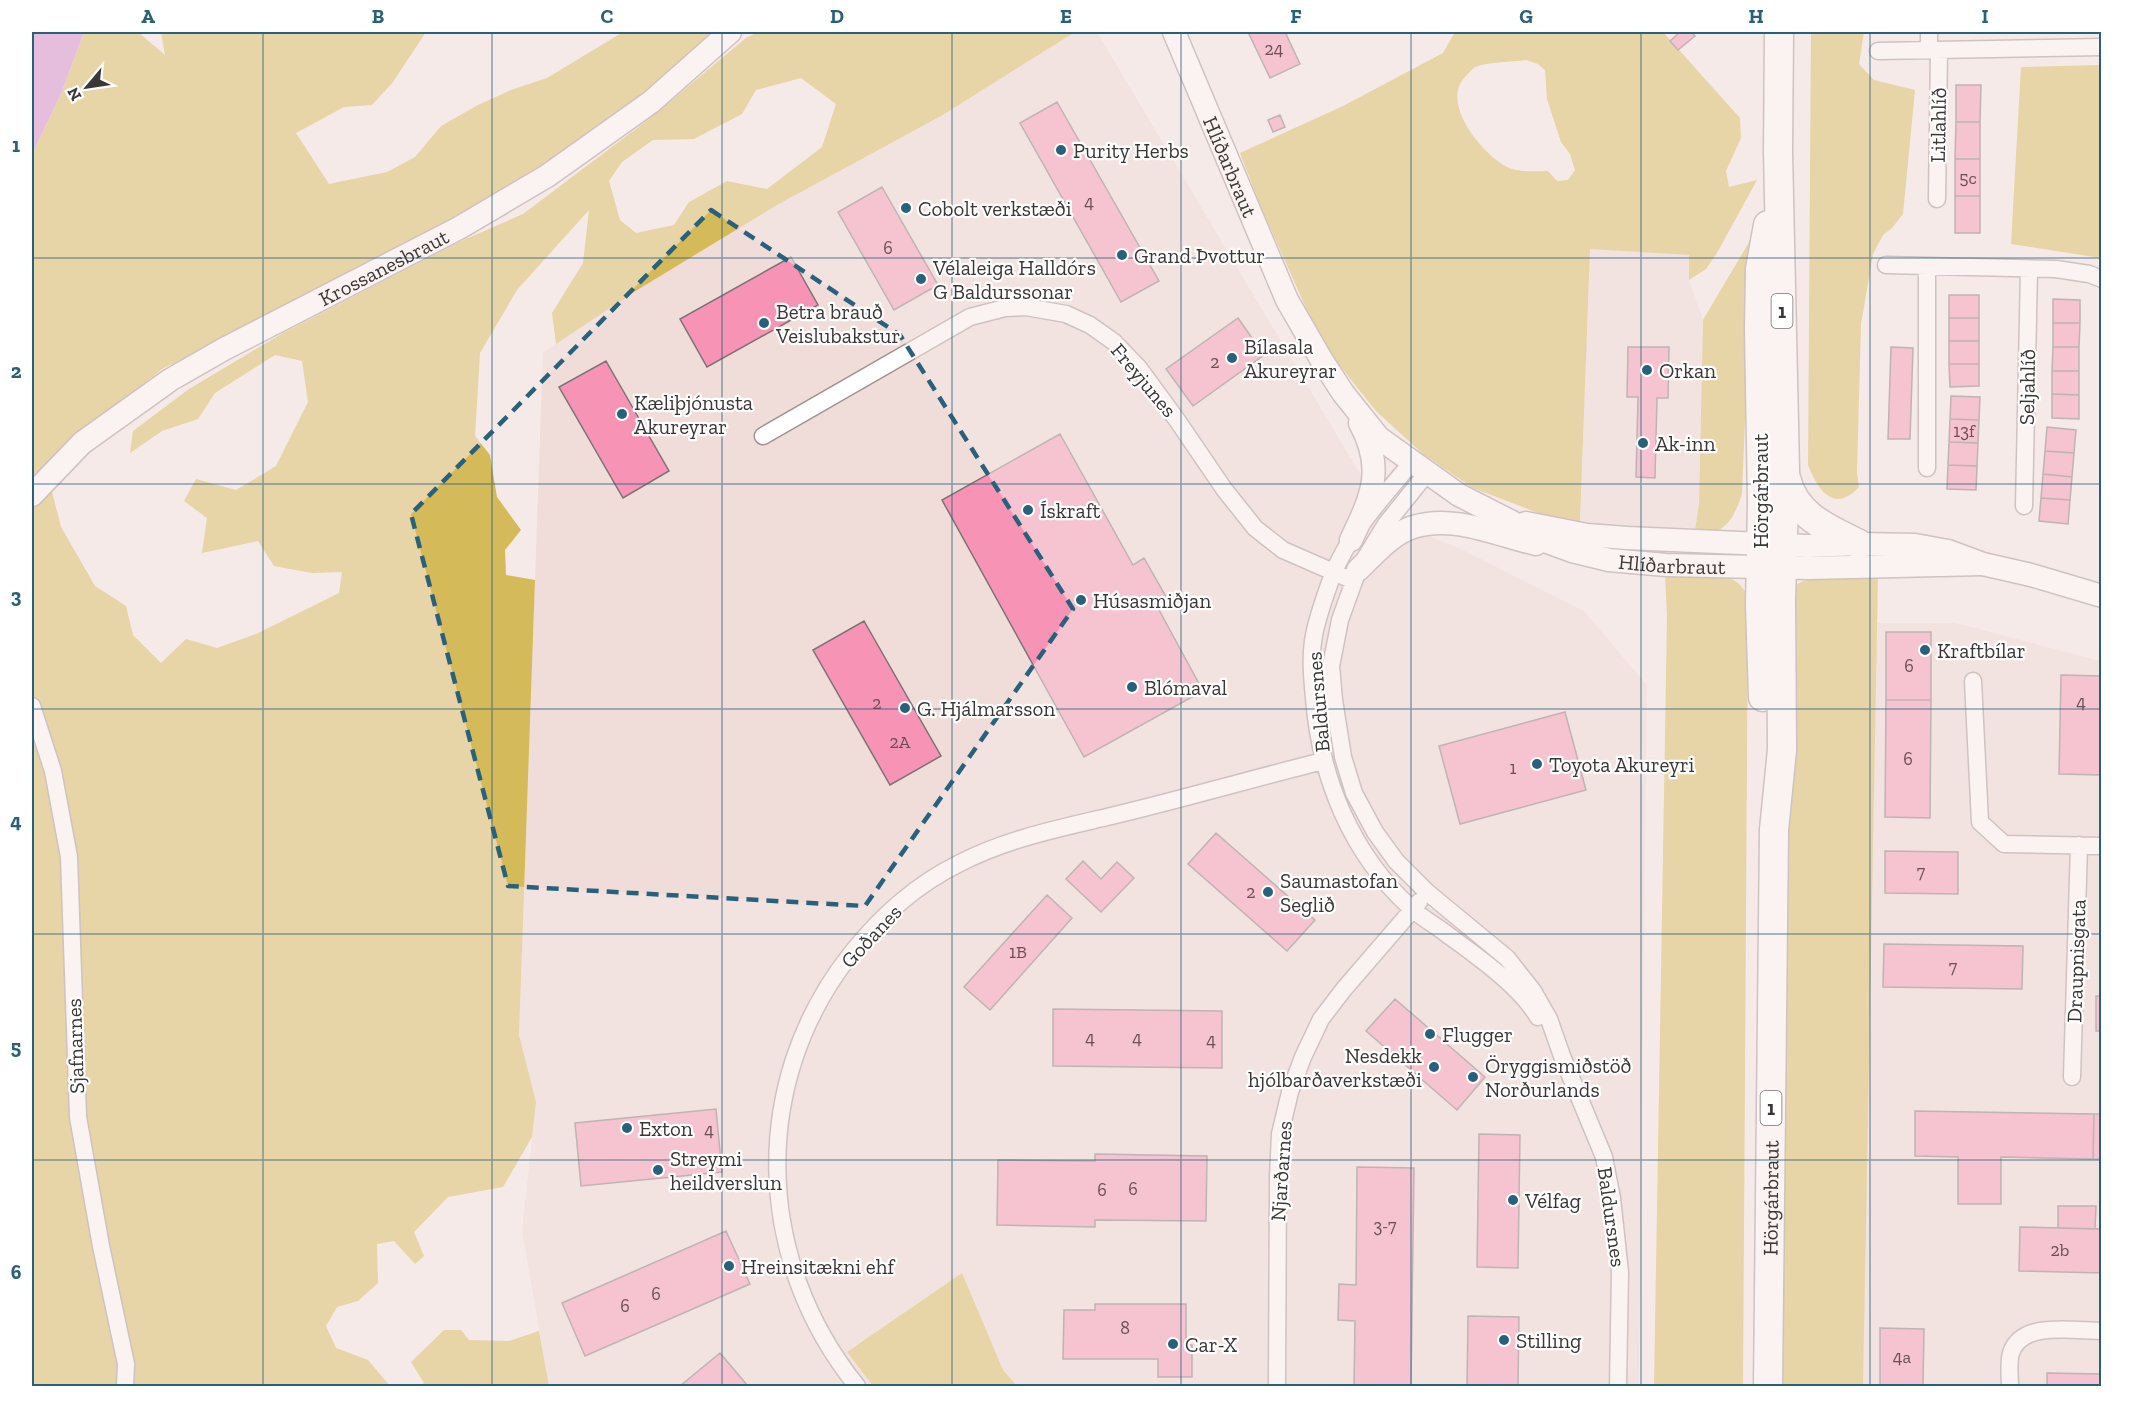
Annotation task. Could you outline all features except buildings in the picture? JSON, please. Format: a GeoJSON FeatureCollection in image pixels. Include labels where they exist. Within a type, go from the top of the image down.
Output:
{"type":"FeatureCollection","features":[{"type":"Feature","properties":{"kind":"highway","name":"Hörgárbraut"},"geometry":{"type":"LineString","coordinates":[[1771,555],[1785,470],[1778,152],[1779,32]]}},
{"type":"Feature","properties":{"kind":"highway","name":"Hörgárbraut"},"geometry":{"type":"LineString","coordinates":[[1768,1386],[1774,830],[1782,750],[1771,555],[1762,502],[1759,329],[1760,269],[1778,152]]}},
{"type":"Feature","properties":{"kind":"highway"},"geometry":{"type":"LineString","coordinates":[[1785,470],[1792,497],[1808,516],[1859,544]]}},
{"type":"Feature","properties":{"kind":"street","name":"Krossanesbraut"},"geometry":{"type":"LineString","coordinates":[[32,495],[82,442],[170,380],[224,349],[459,228],[547,176],[651,102],[730,32]]}},
{"type":"Feature","properties":{"kind":"street","name":"Hlíðarbraut"},"geometry":{"type":"LineString","coordinates":[[1174,32],[1287,300],[1321,359],[1343,393],[1379,438],[1459,495],[1512,522],[1539,539],[1572,551],[1609,560],[1638,563],[1771,555],[1859,544],[1915,545],[1948,551],[1983,564],[2031,575],[2102,596]]}},
{"type":"Feature","properties":{"kind":"street","name":"Litlahlíð"},"geometry":{"type":"LineString","coordinates":[[1929,32],[1934,50],[1937,199]]}},
{"type":"Feature","properties":{"kind":"street"},"geometry":{"type":"LineString","coordinates":[[1878,51],[1934,50],[2039,40],[2102,47]]}},
{"type":"Feature","properties":{"kind":"street"},"geometry":{"type":"LineString","coordinates":[[1886,265],[2056,269],[2089,274],[2102,279]]}},
{"type":"Feature","properties":{"kind":"street"},"geometry":{"type":"LineString","coordinates":[[1927,266],[1927,468]]}},
{"type":"Feature","properties":{"kind":"street","name":"Seljahlíð"},"geometry":{"type":"LineString","coordinates":[[2025,506],[2029,268]]}},
{"type":"Feature","properties":{"kind":"street","name":"Freyjunes"},"geometry":{"type":"LineString","coordinates":[[763,436],[970,317],[1005,308],[1026,307],[1066,314],[1090,324],[1114,342],[1139,368],[1178,420],[1224,489],[1255,528],[1283,550],[1334,573],[1356,575]]}},
{"type":"Feature","properties":{"kind":"street"},"geometry":{"type":"LineString","coordinates":[[1343,393],[1367,437],[1374,477],[1368,506],[1351,540]]}},
{"type":"Feature","properties":{"kind":"street","name":"Baldursnes"},"geometry":{"type":"LineString","coordinates":[[1419,468],[1351,540],[1334,573],[1314,634],[1311,667],[1316,727],[1323,761],[1343,816],[1364,854],[1389,887],[1413,910],[1487,963],[1532,1006],[1562,1056]]}},
{"type":"Feature","properties":{"kind":"street","name":"Baldursnes"},"geometry":{"type":"LineString","coordinates":[[1419,468],[1356,575],[1340,620],[1331,666],[1343,756],[1354,793],[1375,832],[1396,861],[1427,892],[1507,958],[1533,991],[1549,1018],[1562,1056],[1604,1157],[1612,1198],[1620,1272],[1618,1386]]}},
{"type":"Feature","properties":{"kind":"street","name":"Hlíðarbraut"},"geometry":{"type":"LineString","coordinates":[[1512,522],[1544,525],[1587,535],[1886,567],[1983,564]]}},
{"type":"Feature","properties":{"kind":"street"},"geometry":{"type":"LineString","coordinates":[[1356,575],[1394,537],[1411,528],[1436,524],[1447,523],[1474,528],[1572,551]]}},
{"type":"Feature","properties":{"kind":"street"},"geometry":{"type":"LineString","coordinates":[[1973,681],[1980,822],[2004,844],[2102,846]]}},
{"type":"Feature","properties":{"kind":"street","name":"Sjafnarnes"},"geometry":{"type":"LineString","coordinates":[[32,706],[53,771],[69,857],[78,1117],[101,1246],[126,1364],[125,1386]]}},
{"type":"Feature","properties":{"kind":"street","name":"Goðanes"},"geometry":{"type":"LineString","coordinates":[[857,1386],[827,1345],[800,1291],[784,1234],[777,1175],[781,1113],[790,1072],[808,1023],[840,968],[860,943],[905,899],[958,864],[987,850],[1047,831],[1323,761]]}},
{"type":"Feature","properties":{"kind":"street","name":"Draupnisgata"},"geometry":{"type":"LineString","coordinates":[[2072,1077],[2079,845]]}},
{"type":"Feature","properties":{"kind":"street","name":"Njarðarnes"},"geometry":{"type":"LineString","coordinates":[[1277,1386],[1278,1177],[1280,1134],[1290,1092],[1303,1056],[1321,1019],[1427,892]]}},
{"type":"Feature","properties":{"kind":"street"},"geometry":{"type":"LineString","coordinates":[[2010,1386],[2011,1353],[2019,1340],[2026,1335],[2041,1330],[2102,1331]]}},
{"type":"Feature","properties":{"kind":"highlighted area"},"geometry":{"type":"Polygon","coordinates":[[[711,210],[900,335],[1073,609],[865,906],[508,886],[411,514],[711,210]]]}},
{"type":"Feature","properties":{"kind":"shaded area"},"geometry":{"type":"Polygon","coordinates":[[[32,32],[84,32],[61,94],[32,154],[32,32]]]}},
{"type":"Feature","properties":{"kind":"shaded area"},"geometry":{"type":"Polygon","coordinates":[[[84,32],[138,32],[165,55],[161,32],[426,32],[393,82],[372,105],[344,107],[296,133],[329,184],[387,172],[415,157],[441,126],[511,90],[547,78],[623,32],[711,32],[654,88],[536,173],[407,248],[162,369],[45,464],[61,527],[95,586],[126,606],[133,635],[161,663],[186,639],[217,648],[256,634],[339,593],[342,572],[312,573],[274,566],[258,541],[202,553],[207,518],[184,501],[196,479],[236,490],[276,466],[308,402],[302,361],[275,355],[215,393],[198,419],[162,431],[130,453],[133,431],[189,389],[283,333],[459,242],[523,214],[649,119],[746,38],[758,32],[1075,32],[941,116],[777,205],[634,292],[556,344],[552,313],[583,263],[589,210],[517,290],[480,353],[475,436],[490,455],[497,497],[521,530],[505,550],[506,575],[535,580],[519,1035],[536,1102],[532,1137],[503,1187],[448,1197],[414,1232],[424,1256],[415,1264],[394,1241],[377,1244],[378,1283],[358,1301],[337,1307],[326,1326],[336,1348],[368,1360],[390,1386],[32,1386],[32,154],[61,94],[84,32]],[[801,78],[756,90],[742,114],[694,139],[653,140],[622,162],[609,181],[620,220],[636,233],[674,225],[689,202],[727,181],[767,189],[822,147],[836,104],[801,78]]]}},
{"type":"Feature","properties":{"kind":"shaded area"},"geometry":{"type":"Polygon","coordinates":[[[1075,32],[1097,32],[1359,472],[1405,526],[1463,550],[1584,611],[1647,685],[1639,1386],[549,1386],[522,1231],[536,1102],[519,1035],[543,352],[634,292],[777,205],[941,116],[1075,32]]]}},
{"type":"Feature","properties":{"kind":"shaded area"},"geometry":{"type":"Polygon","coordinates":[[[1455,32],[1663,32],[1740,118],[1741,138],[1726,171],[1729,187],[1757,180],[1706,269],[1689,280],[1689,255],[1590,249],[1580,522],[1541,514],[1473,488],[1423,454],[1376,411],[1336,361],[1311,319],[1261,207],[1240,153],[1343,106],[1443,53],[1455,32]],[[1526,60],[1475,67],[1465,77],[1459,88],[1458,100],[1461,113],[1476,140],[1507,167],[1522,171],[1548,171],[1557,181],[1568,180],[1575,170],[1570,154],[1561,142],[1547,99],[1545,70],[1538,64],[1526,60]]]}},
{"type":"Feature","properties":{"kind":"shaded area"},"geometry":{"type":"Polygon","coordinates":[[[1811,32],[1864,32],[1859,64],[1874,80],[1915,90],[1903,214],[1883,235],[1873,254],[1861,324],[1857,473],[1859,487],[1850,495],[1842,498],[1828,496],[1817,483],[1808,465],[1811,32]]]}},
{"type":"Feature","properties":{"kind":"shaded area"},"geometry":{"type":"Polygon","coordinates":[[[2101,65],[2101,258],[2011,244],[2021,67],[2101,65]]]}},
{"type":"Feature","properties":{"kind":"shaded area"},"geometry":{"type":"Polygon","coordinates":[[[1758,227],[1749,319],[1742,494],[1735,513],[1726,525],[1705,535],[1694,537],[1699,504],[1703,320],[1758,227]]]}},
{"type":"Feature","properties":{"kind":"shaded area"},"geometry":{"type":"Polygon","coordinates":[[[1590,248],[1689,255],[1689,280],[1703,320],[1699,504],[1694,537],[1580,522],[1590,248]]]}},
{"type":"Feature","properties":{"kind":"shaded area"},"geometry":{"type":"Polygon","coordinates":[[[1665,573],[1712,573],[1723,576],[1742,587],[1748,597],[1743,1386],[1654,1386],[1667,617],[1665,573]]]}},
{"type":"Feature","properties":{"kind":"shaded area"},"geometry":{"type":"Polygon","coordinates":[[[1832,576],[1878,576],[1863,1386],[1783,1386],[1788,611],[1793,590],[1799,583],[1832,576]]]}},
{"type":"Feature","properties":{"kind":"shaded area"},"geometry":{"type":"Polygon","coordinates":[[[1825,623],[1956,623],[2101,661],[2101,1386],[1838,1386],[1825,623]]]}},
{"type":"Feature","properties":{"kind":"shaded area"},"geometry":{"type":"Polygon","coordinates":[[[962,1273],[1003,1370],[1017,1386],[873,1386],[847,1352],[962,1273]]]}},
{"type":"Feature","properties":{"kind":"shaded area"},"geometry":{"type":"Polygon","coordinates":[[[444,1330],[461,1330],[469,1340],[509,1341],[539,1331],[549,1386],[420,1386],[424,1383],[411,1362],[444,1330]]]}},
{"type":"Feature","properties":{"kind":"place","name":"Purity Herbs"},"geometry":{"type":"Point","coordinates":[1061,150]}},
{"type":"Feature","properties":{"kind":"place","name":"Cobolt verkstæði"},"geometry":{"type":"Point","coordinates":[906,208]}},
{"type":"Feature","properties":{"kind":"place","name":"Grand Þvottur"},"geometry":{"type":"Point","coordinates":[1122,255]}},
{"type":"Feature","properties":{"kind":"place","name":"Vélaleiga Halldórs G Baldurssonar"},"geometry":{"type":"Point","coordinates":[921,279]}},
{"type":"Feature","properties":{"kind":"place","name":"Betra brauð Veislubakstur"},"geometry":{"type":"Point","coordinates":[764,323]}},
{"type":"Feature","properties":{"kind":"place","name":"Bílasala Akureyrar"},"geometry":{"type":"Point","coordinates":[1232,358]}},
{"type":"Feature","properties":{"kind":"place","name":"Orkan"},"geometry":{"type":"Point","coordinates":[1647,370]}},
{"type":"Feature","properties":{"kind":"place","name":"Kæliþjónusta Akureyrar"},"geometry":{"type":"Point","coordinates":[622,414]}},
{"type":"Feature","properties":{"kind":"place","name":"Ak-inn"},"geometry":{"type":"Point","coordinates":[1643,443]}},
{"type":"Feature","properties":{"kind":"place","name":"Ískraft"},"geometry":{"type":"Point","coordinates":[1028,510]}},
{"type":"Feature","properties":{"kind":"place","name":"Húsasmiðjan"},"geometry":{"type":"Point","coordinates":[1081,600]}},
{"type":"Feature","properties":{"kind":"place","name":"Kraftbílar"},"geometry":{"type":"Point","coordinates":[1925,650]}},
{"type":"Feature","properties":{"kind":"place","name":"Blómaval"},"geometry":{"type":"Point","coordinates":[1132,687]}},
{"type":"Feature","properties":{"kind":"place","name":"G. Hjálmarsson"},"geometry":{"type":"Point","coordinates":[905,708]}},
{"type":"Feature","properties":{"kind":"place","name":"Toyota Akureyri"},"geometry":{"type":"Point","coordinates":[1537,764]}},
{"type":"Feature","properties":{"kind":"place","name":"Saumastofan Seglið"},"geometry":{"type":"Point","coordinates":[1268,892]}},
{"type":"Feature","properties":{"kind":"place","name":"Flugger"},"geometry":{"type":"Point","coordinates":[1430,1034]}},
{"type":"Feature","properties":{"kind":"place","name":"Nesdekk hjólbarðaverkstæði"},"geometry":{"type":"Point","coordinates":[1434,1067]}},
{"type":"Feature","properties":{"kind":"place","name":"Öryggismiðstöð Norðurlands"},"geometry":{"type":"Point","coordinates":[1473,1077]}},
{"type":"Feature","properties":{"kind":"place","name":"Exton"},"geometry":{"type":"Point","coordinates":[627,1128]}},
{"type":"Feature","properties":{"kind":"place","name":"Streymi heildverslun"},"geometry":{"type":"Point","coordinates":[658,1170]}},
{"type":"Feature","properties":{"kind":"place","name":"Vélfag"},"geometry":{"type":"Point","coordinates":[1513,1200]}},
{"type":"Feature","properties":{"kind":"place","name":"Hreinsitækni ehf"},"geometry":{"type":"Point","coordinates":[729,1266]}},
{"type":"Feature","properties":{"kind":"place","name":"Stilling"},"geometry":{"type":"Point","coordinates":[1504,1340]}},
{"type":"Feature","properties":{"kind":"place","name":"Car-X"},"geometry":{"type":"Point","coordinates":[1173,1344]}}]}
